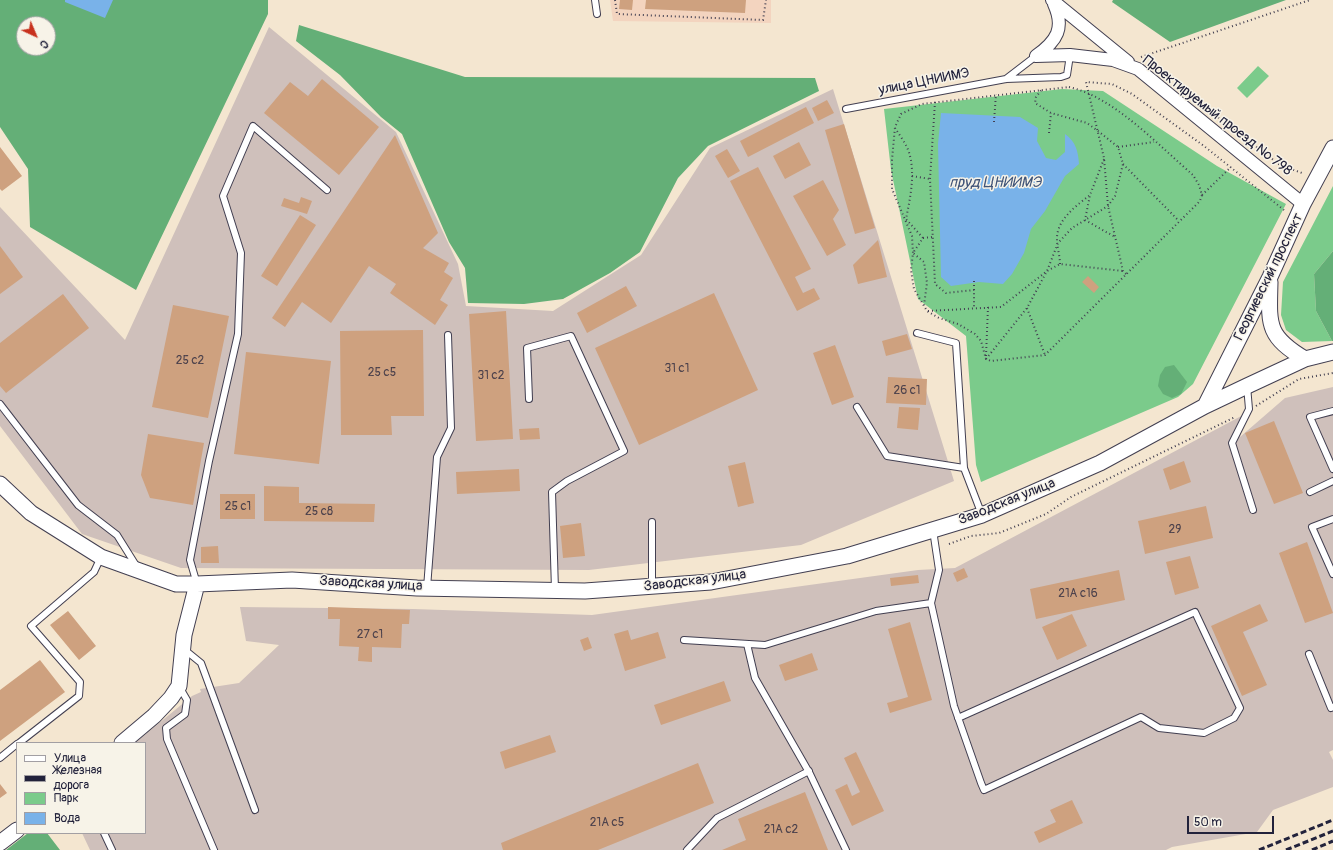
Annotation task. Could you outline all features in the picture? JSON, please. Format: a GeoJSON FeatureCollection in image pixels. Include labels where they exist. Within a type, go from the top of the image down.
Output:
{"type":"FeatureCollection","features":[{"type":"Feature","properties":{"kind":"street"},"geometry":{"type":"LineString","coordinates":[[1052,1],[1138,64]]}},
{"type":"Feature","properties":{"kind":"street"},"geometry":{"type":"LineString","coordinates":[[1036,56],[1047,48],[1055,38],[1060,28],[1059,16],[1052,1]]}},
{"type":"Feature","properties":{"kind":"street","name":"Проектируемый проезд № 798"},"geometry":{"type":"LineString","coordinates":[[1036,56],[1070,55],[1138,64],[1303,204]]}},
{"type":"Feature","properties":{"kind":"street","name":"Георгиевский проспект"},"geometry":{"type":"LineString","coordinates":[[1205,406],[1270,277],[1303,204],[1333,148]]}},
{"type":"Feature","properties":{"kind":"street"},"geometry":{"type":"LineString","coordinates":[[1270,277],[1269,320],[1277,338],[1305,359]]}},
{"type":"Feature","properties":{"kind":"street","name":"Заводская улица"},"geometry":{"type":"LineString","coordinates":[[0,484],[31,513],[101,557],[139,572],[176,584],[292,580],[427,588],[555,590],[652,587],[711,582],[846,556],[982,515],[1100,463],[1205,406],[1305,359],[1333,352]]}},
{"type":"Feature","properties":{"kind":"street"},"geometry":{"type":"LineString","coordinates":[[123,742],[154,716],[171,698],[179,686],[184,635],[197,584]]}},
{"type":"Feature","properties":{"kind":"street"},"geometry":{"type":"LineString","coordinates":[[0,843],[16,831]]}},
{"type":"Feature","properties":{"kind":"lane"},"geometry":{"type":"LineString","coordinates":[[596,0],[597,14]]}},
{"type":"Feature","properties":{"kind":"lane","name":"улица ЦНИИМЭ"},"geometry":{"type":"LineString","coordinates":[[846,109],[1006,78],[1062,77],[1067,75],[1070,55]]}},
{"type":"Feature","properties":{"kind":"lane","name":"улица ЦНИИМЭ"},"geometry":{"type":"LineString","coordinates":[[1006,78],[1036,56]]}},
{"type":"Feature","properties":{"kind":"lane"},"geometry":{"type":"LineString","coordinates":[[197,584],[190,560],[209,461],[238,334],[241,253],[223,196],[253,126],[327,190]]}},
{"type":"Feature","properties":{"kind":"lane"},"geometry":{"type":"LineString","coordinates":[[918,333],[956,343],[964,468],[982,515]]}},
{"type":"Feature","properties":{"kind":"lane"},"geometry":{"type":"LineString","coordinates":[[427,588],[437,457],[451,428],[448,335]]}},
{"type":"Feature","properties":{"kind":"lane"},"geometry":{"type":"LineString","coordinates":[[529,399],[527,348],[571,336],[624,451],[568,481],[552,492],[555,590]]}},
{"type":"Feature","properties":{"kind":"lane"},"geometry":{"type":"LineString","coordinates":[[1247,386],[1249,409],[1232,443],[1252,510]]}},
{"type":"Feature","properties":{"kind":"lane"},"geometry":{"type":"LineString","coordinates":[[0,404],[78,505],[117,535],[139,572]]}},
{"type":"Feature","properties":{"kind":"lane"},"geometry":{"type":"LineString","coordinates":[[857,407],[887,456],[964,468]]}},
{"type":"Feature","properties":{"kind":"lane"},"geometry":{"type":"LineString","coordinates":[[1333,411],[1310,417],[1333,469]]}},
{"type":"Feature","properties":{"kind":"lane"},"geometry":{"type":"LineString","coordinates":[[1310,492],[1333,481]]}},
{"type":"Feature","properties":{"kind":"lane"},"geometry":{"type":"LineString","coordinates":[[1333,520],[1312,527],[1333,574]]}},
{"type":"Feature","properties":{"kind":"lane"},"geometry":{"type":"LineString","coordinates":[[652,522],[652,587]]}},
{"type":"Feature","properties":{"kind":"lane"},"geometry":{"type":"LineString","coordinates":[[933,530],[939,570],[931,603],[958,718],[984,790],[1141,717],[1159,728],[1204,733],[1234,718],[1240,708],[1196,612],[958,718]]}},
{"type":"Feature","properties":{"kind":"lane"},"geometry":{"type":"LineString","coordinates":[[21,742],[79,696],[80,682],[31,626],[94,572],[101,557]]}},
{"type":"Feature","properties":{"kind":"lane"},"geometry":{"type":"LineString","coordinates":[[684,640],[764,645],[876,611],[931,603]]}},
{"type":"Feature","properties":{"kind":"lane"},"geometry":{"type":"LineString","coordinates":[[747,644],[755,678],[809,771],[846,850]]}},
{"type":"Feature","properties":{"kind":"lane"},"geometry":{"type":"LineString","coordinates":[[183,649],[201,663],[255,810]]}},
{"type":"Feature","properties":{"kind":"lane"},"geometry":{"type":"LineString","coordinates":[[1309,654],[1332,707],[1333,715]]}},
{"type":"Feature","properties":{"kind":"lane"},"geometry":{"type":"LineString","coordinates":[[179,686],[187,700],[185,714],[166,728],[167,739],[214,850]]}},
{"type":"Feature","properties":{"kind":"lane"},"geometry":{"type":"LineString","coordinates":[[0,758],[16,746]]}},
{"type":"Feature","properties":{"kind":"lane"},"geometry":{"type":"LineString","coordinates":[[687,850],[717,818],[809,771]]}},
{"type":"Feature","properties":{"kind":"lane"},"geometry":{"type":"LineString","coordinates":[[104,834],[112,850]]}},
{"type":"Feature","properties":{"kind":"path"},"geometry":{"type":"LineString","coordinates":[[615,0],[617,14],[763,20],[766,0]]}},
{"type":"Feature","properties":{"kind":"path"},"geometry":{"type":"LineString","coordinates":[[1138,64],[1310,0]]}},
{"type":"Feature","properties":{"kind":"path"},"geometry":{"type":"LineString","coordinates":[[1126,274],[1123,271],[1108,206],[1104,158],[1086,82],[1112,84],[1132,94],[1230,167],[1284,210]]}},
{"type":"Feature","properties":{"kind":"path"},"geometry":{"type":"LineString","coordinates":[[986,359],[981,341],[975,334],[958,324],[939,318],[927,311],[914,289],[911,270],[913,252],[912,236],[892,189],[895,127],[901,114],[910,108],[935,102],[1043,89],[1069,87],[1079,89],[1110,104],[1155,142],[1193,175],[1199,185],[1202,195]]}},
{"type":"Feature","properties":{"kind":"path"},"geometry":{"type":"LineString","coordinates":[[1043,89],[1036,97],[1035,103],[1040,108],[1051,113],[1087,123],[1118,147],[1123,164],[1178,220]]}},
{"type":"Feature","properties":{"kind":"path"},"geometry":{"type":"LineString","coordinates":[[994,122],[996,94]]}},
{"type":"Feature","properties":{"kind":"path"},"geometry":{"type":"LineString","coordinates":[[935,102],[930,179],[935,284],[946,293],[974,290]]}},
{"type":"Feature","properties":{"kind":"path"},"geometry":{"type":"LineString","coordinates":[[1049,133],[1051,113]]}},
{"type":"Feature","properties":{"kind":"path"},"geometry":{"type":"LineString","coordinates":[[895,127],[910,155],[912,176],[906,219]]}},
{"type":"Feature","properties":{"kind":"path"},"geometry":{"type":"LineString","coordinates":[[1118,147],[1155,142]]}},
{"type":"Feature","properties":{"kind":"path"},"geometry":{"type":"LineString","coordinates":[[1084,220],[1090,195],[1104,158]]}},
{"type":"Feature","properties":{"kind":"path"},"geometry":{"type":"LineString","coordinates":[[986,359],[1027,308],[1047,271],[1058,243],[1072,228],[1108,206],[1115,196],[1123,164]]}},
{"type":"Feature","properties":{"kind":"path"},"geometry":{"type":"LineString","coordinates":[[986,359],[991,361],[1045,355],[1178,220],[1200,201],[1202,195],[1230,167]]}},
{"type":"Feature","properties":{"kind":"path"},"geometry":{"type":"LineString","coordinates":[[912,176],[930,179]]}},
{"type":"Feature","properties":{"kind":"path"},"geometry":{"type":"LineString","coordinates":[[1060,264],[1057,241],[1060,225],[1075,207],[1090,195]]}},
{"type":"Feature","properties":{"kind":"path"},"geometry":{"type":"LineString","coordinates":[[906,219],[923,238]]}},
{"type":"Feature","properties":{"kind":"path"},"geometry":{"type":"LineString","coordinates":[[1084,220],[1116,237]]}},
{"type":"Feature","properties":{"kind":"path"},"geometry":{"type":"LineString","coordinates":[[913,252],[923,238],[933,237]]}},
{"type":"Feature","properties":{"kind":"path"},"geometry":{"type":"LineString","coordinates":[[913,252],[924,262],[927,283],[924,307]]}},
{"type":"Feature","properties":{"kind":"path"},"geometry":{"type":"LineString","coordinates":[[927,311],[1001,307],[1047,271],[1060,264],[1123,271]]}},
{"type":"Feature","properties":{"kind":"path"},"geometry":{"type":"LineString","coordinates":[[974,281],[974,308]]}},
{"type":"Feature","properties":{"kind":"path"},"geometry":{"type":"LineString","coordinates":[[986,359],[988,307]]}},
{"type":"Feature","properties":{"kind":"path"},"geometry":{"type":"LineString","coordinates":[[1027,308],[1045,355]]}},
{"type":"Feature","properties":{"kind":"path"},"geometry":{"type":"LineString","coordinates":[[949,544],[971,536],[998,533],[1046,514],[1071,498],[1178,446],[1249,409],[1299,379],[1333,373]]}},
{"type":"Feature","properties":{"kind":"shaded area"},"geometry":{"type":"Polygon","coordinates":[[[610,0],[771,0],[771,23],[613,21],[610,0]]]}},
{"type":"Feature","properties":{"kind":"shaded area"},"geometry":{"type":"Polygon","coordinates":[[[269,27],[396,132],[458,264],[466,306],[553,311],[641,255],[710,148],[833,89],[954,481],[801,545],[589,570],[181,568],[82,534],[0,426],[0,207],[125,340],[269,27]]]}},
{"type":"Feature","properties":{"kind":"shaded area"},"geometry":{"type":"Polygon","coordinates":[[[1333,387],[1333,750],[1329,752],[1333,760],[1333,787],[1273,810],[1257,832],[1172,847],[1166,850],[90,850],[82,834],[146,834],[146,742],[136,742],[192,696],[201,692],[200,689],[239,683],[279,645],[246,641],[240,607],[413,609],[592,615],[918,570],[955,568],[1245,414],[1240,437],[1285,398],[1333,387]]]}},
{"type":"Feature","properties":{"kind":"green space"},"geometry":{"type":"Polygon","coordinates":[[[0,0],[268,0],[268,14],[136,290],[30,227],[28,169],[0,127],[0,0]]]}},
{"type":"Feature","properties":{"kind":"green space"},"geometry":{"type":"Polygon","coordinates":[[[1113,0],[1286,0],[1170,42],[1112,2],[1113,0]]]}},
{"type":"Feature","properties":{"kind":"green space"},"geometry":{"type":"Polygon","coordinates":[[[299,25],[465,77],[815,78],[819,91],[708,146],[678,178],[640,252],[610,273],[563,299],[524,304],[468,303],[465,268],[449,242],[402,134],[381,117],[340,75],[296,41],[299,25]]]}},
{"type":"Feature","properties":{"kind":"green space"},"geometry":{"type":"Polygon","coordinates":[[[1258,66],[1269,76],[1247,98],[1237,88],[1258,66]]]}},
{"type":"Feature","properties":{"kind":"green space"},"geometry":{"type":"Polygon","coordinates":[[[1062,89],[1103,91],[1217,166],[1286,204],[1193,384],[1178,397],[981,482],[976,465],[966,336],[918,299],[891,170],[884,109],[1062,89]]]}},
{"type":"Feature","properties":{"kind":"green space"},"geometry":{"type":"Polygon","coordinates":[[[1333,186],[1333,251],[1314,274],[1316,311],[1332,341],[1302,342],[1286,330],[1281,315],[1283,282],[1333,186]]]}},
{"type":"Feature","properties":{"kind":"green space"},"geometry":{"type":"Polygon","coordinates":[[[1333,251],[1332,341],[1316,311],[1314,274],[1333,251]]]}},
{"type":"Feature","properties":{"kind":"green space"},"geometry":{"type":"Polygon","coordinates":[[[1174,365],[1187,382],[1181,394],[1172,398],[1163,394],[1158,386],[1160,375],[1165,367],[1174,365]]]}},
{"type":"Feature","properties":{"kind":"green space"},"geometry":{"type":"Polygon","coordinates":[[[27,834],[48,834],[60,850],[6,850],[27,834]]]}},
{"type":"Feature","properties":{"kind":"water"},"geometry":{"type":"Polygon","coordinates":[[[65,0],[113,0],[105,18],[65,2],[65,0]]]}},
{"type":"Feature","properties":{"kind":"water","name":"пруд ЦНИИМЭ"},"geometry":{"type":"Polygon","coordinates":[[[941,113],[1020,117],[1038,128],[1037,141],[1046,158],[1056,160],[1065,152],[1065,134],[1072,140],[1076,147],[1079,164],[1065,176],[1045,211],[1031,229],[1024,253],[1012,274],[1003,284],[979,282],[951,286],[941,277],[938,144],[941,113]]]}},
{"type":"Feature","properties":{"kind":"building"},"geometry":{"type":"Polygon","coordinates":[[[620,0],[633,0],[632,10],[619,9],[620,0]]]}},
{"type":"Feature","properties":{"kind":"building"},"geometry":{"type":"Polygon","coordinates":[[[646,0],[746,0],[745,13],[645,9],[646,0]]]}},
{"type":"Feature","properties":{"kind":"building"},"geometry":{"type":"Polygon","coordinates":[[[322,79],[379,127],[339,175],[264,113],[290,82],[308,96],[322,79]]]}},
{"type":"Feature","properties":{"kind":"building"},"geometry":{"type":"Polygon","coordinates":[[[827,100],[834,113],[818,121],[812,108],[827,100]]]}},
{"type":"Feature","properties":{"kind":"building"},"geometry":{"type":"Polygon","coordinates":[[[806,107],[814,123],[748,157],[740,141],[806,107]]]}},
{"type":"Feature","properties":{"kind":"building"},"geometry":{"type":"Polygon","coordinates":[[[844,124],[875,228],[855,234],[825,130],[844,124]]]}},
{"type":"Feature","properties":{"kind":"building"},"geometry":{"type":"Polygon","coordinates":[[[395,135],[438,233],[423,248],[449,263],[444,272],[453,278],[440,300],[448,305],[435,325],[390,293],[396,284],[369,266],[331,323],[302,302],[285,327],[272,318],[395,135]]]}},
{"type":"Feature","properties":{"kind":"building"},"geometry":{"type":"Polygon","coordinates":[[[799,142],[811,165],[785,179],[773,156],[799,142]]]}},
{"type":"Feature","properties":{"kind":"building"},"geometry":{"type":"Polygon","coordinates":[[[0,147],[22,176],[2,191],[0,189],[0,147]]]}},
{"type":"Feature","properties":{"kind":"building"},"geometry":{"type":"Polygon","coordinates":[[[727,149],[740,171],[728,178],[715,156],[727,149]]]}},
{"type":"Feature","properties":{"kind":"building"},"geometry":{"type":"Polygon","coordinates":[[[758,167],[811,269],[795,277],[803,293],[814,288],[820,299],[797,311],[730,181],[758,167]]]}},
{"type":"Feature","properties":{"kind":"building"},"geometry":{"type":"Polygon","coordinates":[[[823,180],[839,210],[833,219],[846,245],[827,256],[793,196],[823,180]]]}},
{"type":"Feature","properties":{"kind":"building"},"geometry":{"type":"Polygon","coordinates":[[[301,197],[312,201],[307,214],[281,206],[284,198],[299,203],[301,197]]]}},
{"type":"Feature","properties":{"kind":"building"},"geometry":{"type":"Polygon","coordinates":[[[300,215],[316,225],[277,286],[261,276],[300,215]]]}},
{"type":"Feature","properties":{"kind":"building"},"geometry":{"type":"Polygon","coordinates":[[[878,240],[887,277],[858,284],[853,265],[878,240]]]}},
{"type":"Feature","properties":{"kind":"building"},"geometry":{"type":"Polygon","coordinates":[[[0,246],[23,277],[0,294],[0,246]]]}},
{"type":"Feature","properties":{"kind":"building"},"geometry":{"type":"Polygon","coordinates":[[[1088,276],[1099,287],[1094,293],[1082,282],[1088,276]]]}},
{"type":"Feature","properties":{"kind":"building"},"geometry":{"type":"Polygon","coordinates":[[[626,286],[637,306],[587,333],[577,313],[626,286]]]}},
{"type":"Feature","properties":{"kind":"building"},"geometry":{"type":"Polygon","coordinates":[[[714,293],[758,390],[639,445],[595,348],[714,293]]]}},
{"type":"Feature","properties":{"kind":"building"},"geometry":{"type":"Polygon","coordinates":[[[63,294],[89,328],[6,393],[0,386],[0,343],[63,294]]]}},
{"type":"Feature","properties":{"kind":"building"},"geometry":{"type":"Polygon","coordinates":[[[173,305],[229,316],[208,418],[152,407],[173,305]]]}},
{"type":"Feature","properties":{"kind":"building"},"geometry":{"type":"Polygon","coordinates":[[[506,311],[513,439],[476,441],[469,314],[506,311]]]}},
{"type":"Feature","properties":{"kind":"building"},"geometry":{"type":"Polygon","coordinates":[[[423,330],[424,416],[391,416],[392,435],[341,435],[340,331],[423,330]]]}},
{"type":"Feature","properties":{"kind":"building"},"geometry":{"type":"Polygon","coordinates":[[[907,334],[912,349],[886,356],[882,341],[907,334]]]}},
{"type":"Feature","properties":{"kind":"building"},"geometry":{"type":"Polygon","coordinates":[[[835,345],[854,397],[832,405],[813,353],[835,345]]]}},
{"type":"Feature","properties":{"kind":"building"},"geometry":{"type":"Polygon","coordinates":[[[246,352],[331,361],[319,464],[234,454],[246,352]]]}},
{"type":"Feature","properties":{"kind":"building"},"geometry":{"type":"Polygon","coordinates":[[[888,377],[927,379],[926,405],[886,403],[888,377]]]}},
{"type":"Feature","properties":{"kind":"building"},"geometry":{"type":"Polygon","coordinates":[[[899,407],[920,408],[918,430],[897,428],[899,407]]]}},
{"type":"Feature","properties":{"kind":"building"},"geometry":{"type":"Polygon","coordinates":[[[1274,421],[1303,493],[1274,504],[1245,433],[1274,421]]]}},
{"type":"Feature","properties":{"kind":"building"},"geometry":{"type":"Polygon","coordinates":[[[539,428],[540,439],[520,440],[519,429],[539,428]]]}},
{"type":"Feature","properties":{"kind":"building"},"geometry":{"type":"Polygon","coordinates":[[[148,434],[204,443],[193,505],[150,498],[141,475],[148,434]]]}},
{"type":"Feature","properties":{"kind":"building"},"geometry":{"type":"Polygon","coordinates":[[[1184,461],[1191,482],[1170,490],[1163,469],[1184,461]]]}},
{"type":"Feature","properties":{"kind":"building"},"geometry":{"type":"Polygon","coordinates":[[[745,462],[754,503],[738,507],[728,466],[745,462]]]}},
{"type":"Feature","properties":{"kind":"building"},"geometry":{"type":"Polygon","coordinates":[[[519,469],[520,491],[457,494],[456,472],[519,469]]]}},
{"type":"Feature","properties":{"kind":"building"},"geometry":{"type":"Polygon","coordinates":[[[264,486],[299,487],[299,503],[375,504],[374,522],[264,521],[264,486]]]}},
{"type":"Feature","properties":{"kind":"building"},"geometry":{"type":"Polygon","coordinates":[[[220,494],[255,494],[255,519],[220,519],[220,494]]]}},
{"type":"Feature","properties":{"kind":"building"},"geometry":{"type":"Polygon","coordinates":[[[1206,506],[1213,538],[1145,554],[1138,521],[1206,506]]]}},
{"type":"Feature","properties":{"kind":"building"},"geometry":{"type":"Polygon","coordinates":[[[581,523],[585,556],[563,558],[560,526],[581,523]]]}},
{"type":"Feature","properties":{"kind":"building"},"geometry":{"type":"Polygon","coordinates":[[[1307,542],[1333,613],[1305,623],[1279,553],[1307,542]]]}},
{"type":"Feature","properties":{"kind":"building"},"geometry":{"type":"Polygon","coordinates":[[[218,546],[219,563],[201,563],[201,547],[218,546]]]}},
{"type":"Feature","properties":{"kind":"building"},"geometry":{"type":"Polygon","coordinates":[[[1190,556],[1199,588],[1175,595],[1166,562],[1190,556]]]}},
{"type":"Feature","properties":{"kind":"building"},"geometry":{"type":"Polygon","coordinates":[[[964,568],[968,577],[957,582],[953,573],[964,568]]]}},
{"type":"Feature","properties":{"kind":"building"},"geometry":{"type":"Polygon","coordinates":[[[1119,570],[1125,600],[1036,619],[1030,589],[1119,570]]]}},
{"type":"Feature","properties":{"kind":"building"},"geometry":{"type":"Polygon","coordinates":[[[918,575],[919,583],[891,586],[890,578],[918,575]]]}},
{"type":"Feature","properties":{"kind":"building"},"geometry":{"type":"Polygon","coordinates":[[[1260,604],[1268,621],[1243,632],[1267,685],[1242,696],[1211,626],[1260,604]]]}},
{"type":"Feature","properties":{"kind":"building"},"geometry":{"type":"Polygon","coordinates":[[[328,607],[410,610],[409,624],[402,624],[401,648],[372,647],[372,662],[358,661],[359,647],[339,646],[340,619],[328,619],[328,607]]]}},
{"type":"Feature","properties":{"kind":"building"},"geometry":{"type":"Polygon","coordinates":[[[68,611],[96,646],[79,660],[50,625],[68,611]]]}},
{"type":"Feature","properties":{"kind":"building"},"geometry":{"type":"Polygon","coordinates":[[[1072,614],[1087,646],[1057,660],[1042,627],[1072,614]]]}},
{"type":"Feature","properties":{"kind":"building"},"geometry":{"type":"Polygon","coordinates":[[[910,622],[932,700],[890,713],[887,703],[908,697],[888,629],[910,622]]]}},
{"type":"Feature","properties":{"kind":"building"},"geometry":{"type":"Polygon","coordinates":[[[628,630],[631,640],[658,632],[666,658],[625,671],[614,634],[628,630]]]}},
{"type":"Feature","properties":{"kind":"building"},"geometry":{"type":"Polygon","coordinates":[[[588,637],[592,648],[584,651],[580,640],[588,637]]]}},
{"type":"Feature","properties":{"kind":"building"},"geometry":{"type":"Polygon","coordinates":[[[812,653],[818,670],[785,681],[779,665],[812,653]]]}},
{"type":"Feature","properties":{"kind":"building"},"geometry":{"type":"Polygon","coordinates":[[[40,660],[65,692],[0,741],[0,690],[40,660]]]}},
{"type":"Feature","properties":{"kind":"building"},"geometry":{"type":"Polygon","coordinates":[[[724,681],[731,701],[661,725],[654,705],[724,681]]]}},
{"type":"Feature","properties":{"kind":"building"},"geometry":{"type":"Polygon","coordinates":[[[550,735],[556,752],[505,769],[500,752],[550,735]]]}},
{"type":"Feature","properties":{"kind":"building"},"geometry":{"type":"Polygon","coordinates":[[[856,752],[884,811],[852,826],[835,790],[847,784],[852,796],[860,792],[844,758],[856,752]]]}},
{"type":"Feature","properties":{"kind":"building"},"geometry":{"type":"Polygon","coordinates":[[[698,763],[714,803],[598,850],[503,850],[501,843],[698,763]]]}},
{"type":"Feature","properties":{"kind":"building"},"geometry":{"type":"Polygon","coordinates":[[[0,784],[7,793],[0,798],[0,784]]]}},
{"type":"Feature","properties":{"kind":"building"},"geometry":{"type":"Polygon","coordinates":[[[805,792],[828,850],[722,850],[746,840],[738,819],[805,792]]]}},
{"type":"Feature","properties":{"kind":"building"},"geometry":{"type":"Polygon","coordinates":[[[1072,800],[1083,823],[1039,843],[1034,832],[1056,822],[1050,810],[1072,800]]]}},
{"type":"Feature","properties":{"kind":"railway"},"geometry":{"type":"LineString","coordinates":[[1259,850],[1333,820]]}},
{"type":"Feature","properties":{"kind":"railway"},"geometry":{"type":"LineString","coordinates":[[1286,850],[1333,831]]}},
{"type":"Feature","properties":{"kind":"railway"},"geometry":{"type":"LineString","coordinates":[[1312,850],[1333,841]]}}]}
